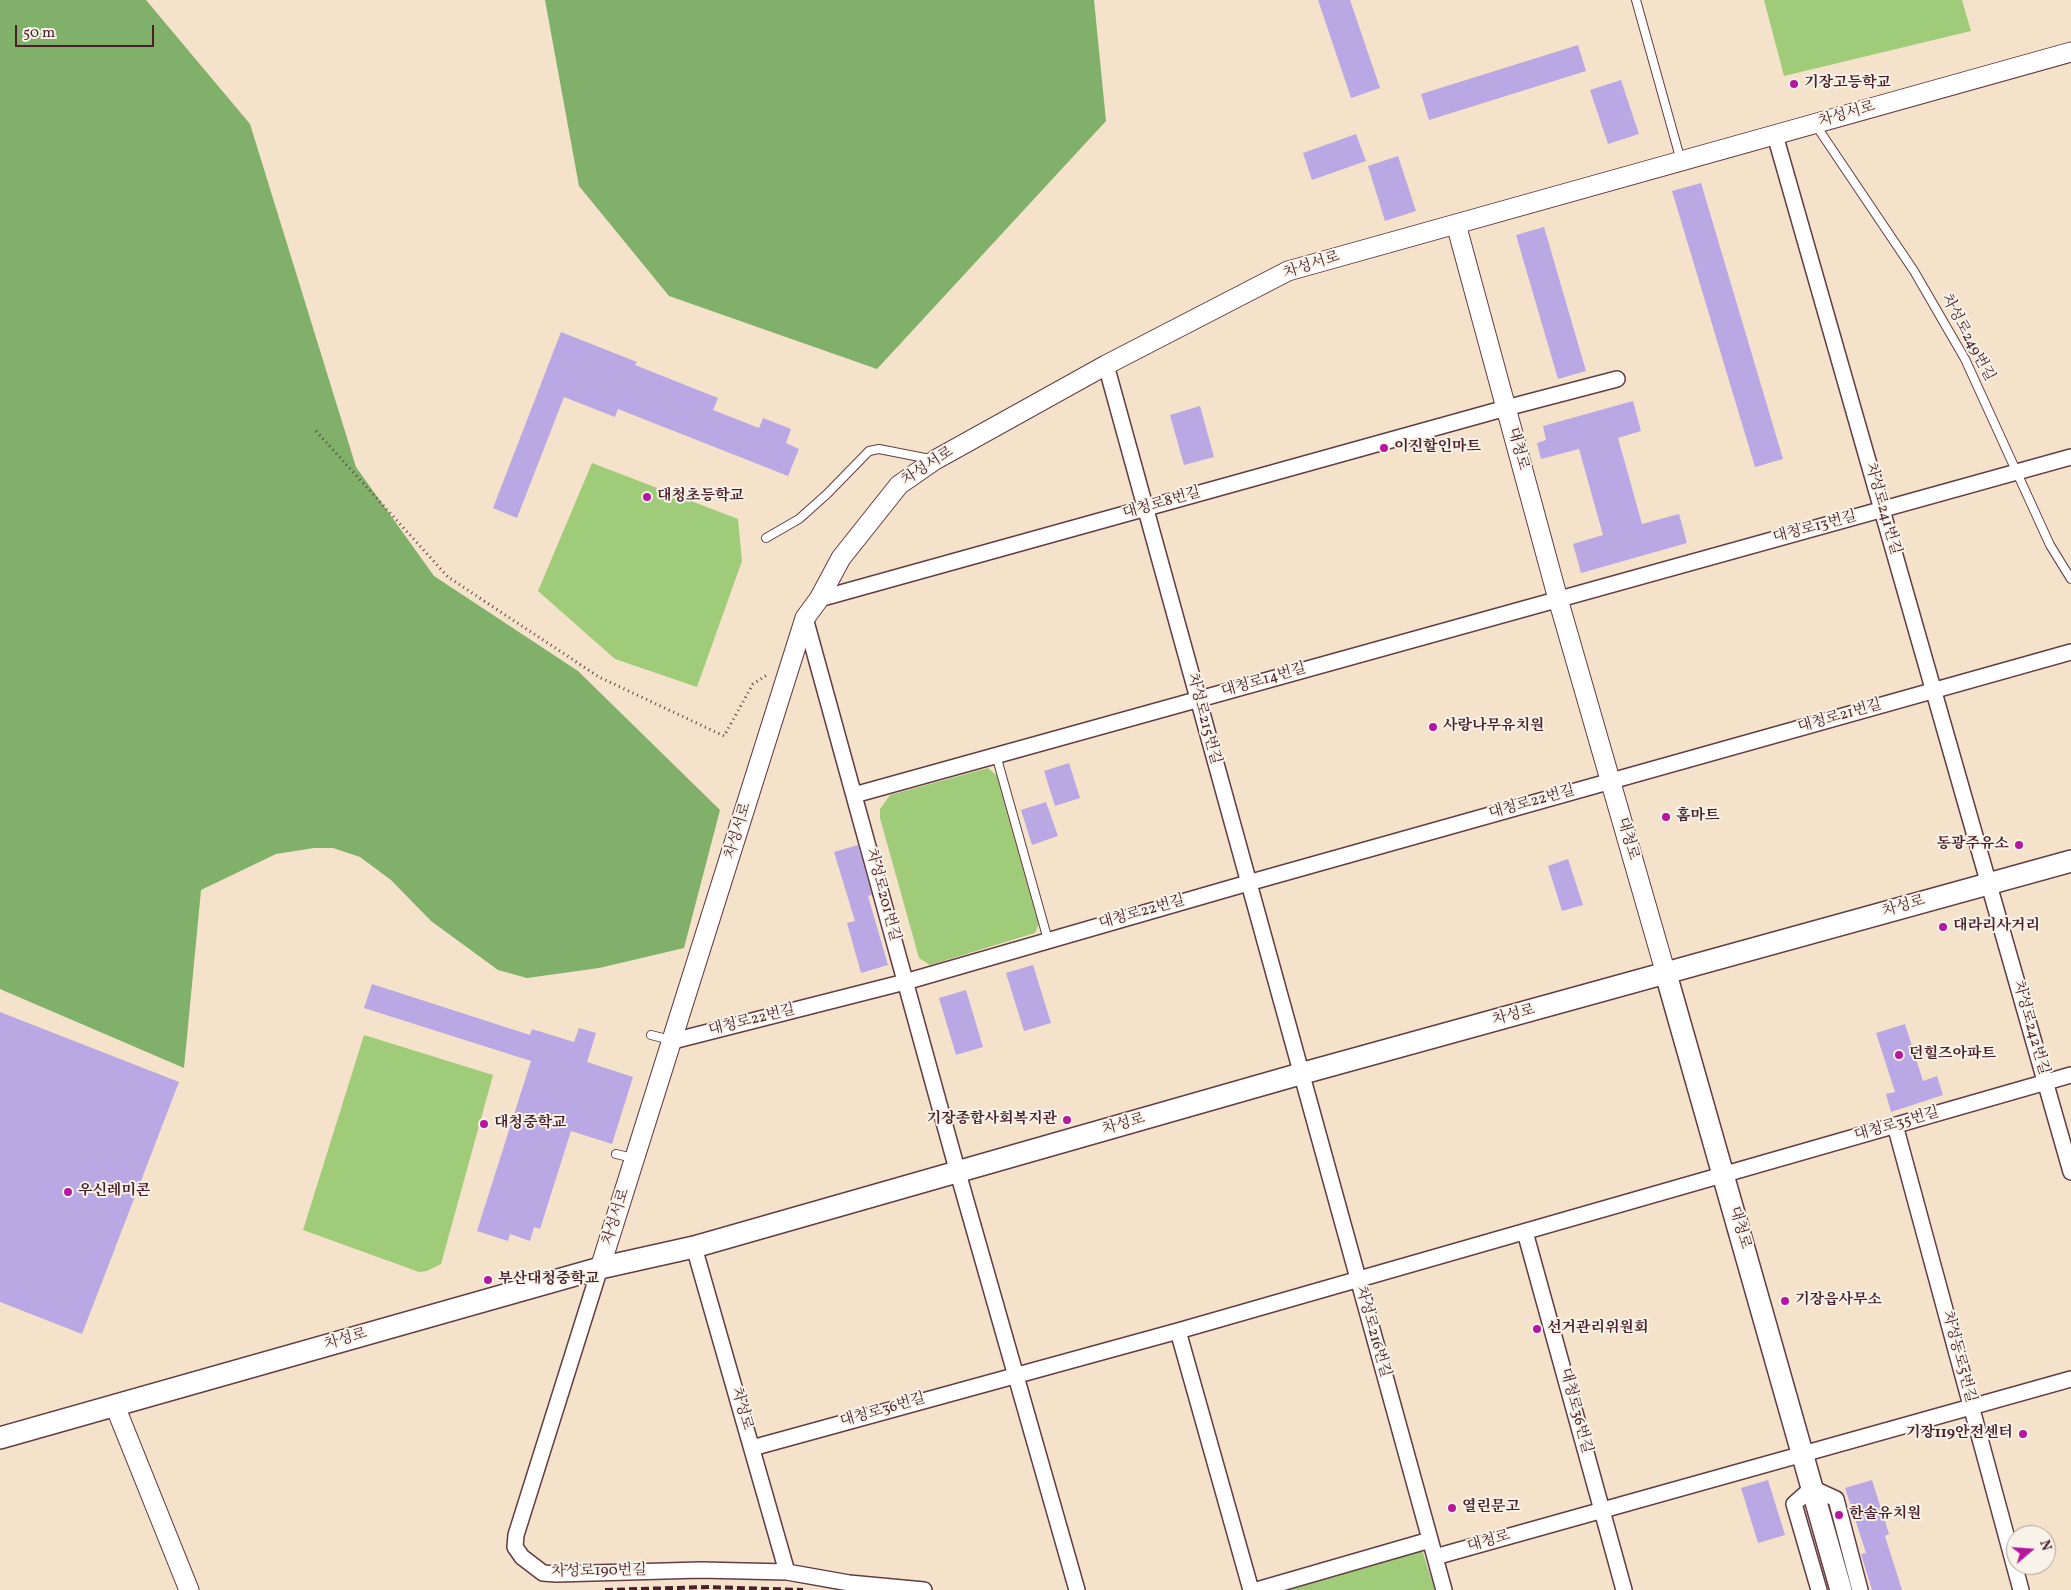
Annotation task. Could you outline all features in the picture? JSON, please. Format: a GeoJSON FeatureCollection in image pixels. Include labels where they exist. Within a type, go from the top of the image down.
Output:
{"type":"FeatureCollection","features":[{"type":"Feature","properties":{"kind":"main road","name":"차성로"},"geometry":{"type":"LineString","coordinates":[[0,1438],[600,1268],[694,1247],[1300,1074],[2071,861]]}},
{"type":"Feature","properties":{"kind":"main road","name":"대청로"},"geometry":{"type":"LineString","coordinates":[[1666,974],[1841,1590]]}},
{"type":"Feature","properties":{"kind":"street","name":"차성서로"},"geometry":{"type":"LineString","coordinates":[[600,1268],[805,618],[819,600],[840,558],[899,485],[935,460],[1106,365],[1288,271],[2071,52]]}},
{"type":"Feature","properties":{"kind":"street","name":"차성로241번길"},"geometry":{"type":"LineString","coordinates":[[1775,135],[1988,884]]}},
{"type":"Feature","properties":{"kind":"street","name":"대청로"},"geometry":{"type":"LineString","coordinates":[[1456,224],[1558,599],[1666,974]]}},
{"type":"Feature","properties":{"kind":"street","name":"차성로215번길"},"geometry":{"type":"LineString","coordinates":[[1106,365],[1300,1074]]}},
{"type":"Feature","properties":{"kind":"street","name":"대청로8번길"},"geometry":{"type":"LineString","coordinates":[[819,600],[1506,408],[1617,380]]}},
{"type":"Feature","properties":{"kind":"street","name":"대청로13번길"},"geometry":{"type":"LineString","coordinates":[[1558,599],[2071,457]]}},
{"type":"Feature","properties":{"kind":"street","name":"대청로14번길"},"geometry":{"type":"LineString","coordinates":[[854,796],[1558,599]]}},
{"type":"Feature","properties":{"kind":"street","name":"차성로201번길"},"geometry":{"type":"LineString","coordinates":[[805,618],[958,1173]]}},
{"type":"Feature","properties":{"kind":"street","name":"대청로21번길"},"geometry":{"type":"LineString","coordinates":[[1610,781],[2071,652]]}},
{"type":"Feature","properties":{"kind":"street","name":"대청로22번길"},"geometry":{"type":"LineString","coordinates":[[673,1041],[905,982],[1610,781]]}},
{"type":"Feature","properties":{"kind":"street","name":"차성로242번길"},"geometry":{"type":"LineString","coordinates":[[1988,884],[2071,1172]]}},
{"type":"Feature","properties":{"kind":"street","name":"차성로216번길"},"geometry":{"type":"LineString","coordinates":[[1300,1074],[1444,1590]]}},
{"type":"Feature","properties":{"kind":"street","name":"대청로35번길"},"geometry":{"type":"LineString","coordinates":[[1723,1174],[2071,1075]]}},
{"type":"Feature","properties":{"kind":"street","name":"차성동로5번길"},"geometry":{"type":"LineString","coordinates":[[1895,1125],[2021,1590]]}},
{"type":"Feature","properties":{"kind":"street"},"geometry":{"type":"LineString","coordinates":[[958,1173],[1014,1375],[1077,1590]]}},
{"type":"Feature","properties":{"kind":"street","name":"대청로36번길"},"geometry":{"type":"LineString","coordinates":[[752,1448],[1178,1331],[1723,1174]]}},
{"type":"Feature","properties":{"kind":"street","name":"대청로36번길"},"geometry":{"type":"LineString","coordinates":[[1525,1232],[1624,1590]]}},
{"type":"Feature","properties":{"kind":"street","name":"차성로"},"geometry":{"type":"LineString","coordinates":[[694,1247],[787,1572]]}},
{"type":"Feature","properties":{"kind":"street","name":"차성로190번길"},"geometry":{"type":"LineString","coordinates":[[600,1268],[516,1535],[515,1547],[528,1563],[543,1573],[701,1570],[787,1572],[849,1583],[924,1590]]}},
{"type":"Feature","properties":{"kind":"street"},"geometry":{"type":"LineString","coordinates":[[1178,1331],[1251,1590]]}},
{"type":"Feature","properties":{"kind":"street"},"geometry":{"type":"LineString","coordinates":[[1803,1454],[2071,1379]]}},
{"type":"Feature","properties":{"kind":"street"},"geometry":{"type":"LineString","coordinates":[[115,1406],[189,1590]]}},
{"type":"Feature","properties":{"kind":"street","name":"대청로"},"geometry":{"type":"LineString","coordinates":[[1435,1557],[1803,1454]]}},
{"type":"Feature","properties":{"kind":"street"},"geometry":{"type":"LineString","coordinates":[[1819,1590],[1794,1504],[1812,1488],[1836,1499],[1860,1590]]}},
{"type":"Feature","properties":{"kind":"street"},"geometry":{"type":"LineString","coordinates":[[1257,1590],[1430,1540]]}},
{"type":"Feature","properties":{"kind":"lane"},"geometry":{"type":"LineString","coordinates":[[1636,0],[1680,161]]}},
{"type":"Feature","properties":{"kind":"lane","name":"차성로249번길"},"geometry":{"type":"LineString","coordinates":[[1815,124],[1914,271],[1960,351],[2050,545],[2071,579]]}},
{"type":"Feature","properties":{"kind":"lane"},"geometry":{"type":"LineString","coordinates":[[766,538],[798,519],[827,494],[869,451],[879,449],[935,460]]}},
{"type":"Feature","properties":{"kind":"lane"},"geometry":{"type":"LineString","coordinates":[[996,755],[1048,940]]}},
{"type":"Feature","properties":{"kind":"lane"},"geometry":{"type":"LineString","coordinates":[[651,1035],[673,1041]]}},
{"type":"Feature","properties":{"kind":"lane"},"geometry":{"type":"LineString","coordinates":[[616,1154],[635,1159]]}},
{"type":"Feature","properties":{"kind":"path"},"geometry":{"type":"LineString","coordinates":[[316,431],[448,577],[599,677],[724,736],[754,684],[793,658]]}},
{"type":"Feature","properties":{"kind":"green space"},"geometry":{"type":"Polygon","coordinates":[[[0,0],[146,0],[250,124],[356,467],[434,576],[578,671],[720,810],[684,948],[599,968],[527,978],[498,970],[431,921],[391,880],[360,857],[333,848],[314,848],[276,854],[201,890],[184,1068],[0,989],[0,0]]]}},
{"type":"Feature","properties":{"kind":"green space"},"geometry":{"type":"Polygon","coordinates":[[[545,0],[1094,0],[1106,121],[877,369],[669,296],[579,186],[545,0]]]}},
{"type":"Feature","properties":{"kind":"green space"},"geometry":{"type":"Polygon","coordinates":[[[1764,0],[1962,0],[1971,31],[1784,76],[1764,0]]]}},
{"type":"Feature","properties":{"kind":"green space"},"geometry":{"type":"Polygon","coordinates":[[[592,463],[738,519],[742,561],[697,687],[615,659],[538,591],[592,463]]]}},
{"type":"Feature","properties":{"kind":"green space"},"geometry":{"type":"Polygon","coordinates":[[[988,768],[1000,778],[1040,921],[1035,933],[930,965],[919,958],[880,818],[880,809],[890,795],[988,768]]]}},
{"type":"Feature","properties":{"kind":"green space"},"geometry":{"type":"Polygon","coordinates":[[[364,1035],[493,1075],[441,1264],[427,1271],[419,1272],[303,1230],[364,1035]]]}},
{"type":"Feature","properties":{"kind":"green space"},"geometry":{"type":"Polygon","coordinates":[[[1422,1550],[1435,1590],[1277,1590],[1422,1550]]]}},
{"type":"Feature","properties":{"kind":"building"},"geometry":{"type":"Polygon","coordinates":[[[1318,0],[1350,0],[1380,88],[1351,98],[1318,0]]]}},
{"type":"Feature","properties":{"kind":"building"},"geometry":{"type":"Polygon","coordinates":[[[1578,45],[1586,71],[1429,120],[1421,94],[1578,45]]]}},
{"type":"Feature","properties":{"kind":"building"},"geometry":{"type":"Polygon","coordinates":[[[1621,80],[1639,134],[1608,144],[1590,90],[1621,80]]]}},
{"type":"Feature","properties":{"kind":"building"},"geometry":{"type":"Polygon","coordinates":[[[1356,134],[1366,161],[1312,180],[1303,153],[1356,134]]]}},
{"type":"Feature","properties":{"kind":"building"},"geometry":{"type":"Polygon","coordinates":[[[1398,156],[1416,211],[1385,221],[1368,166],[1398,156]]]}},
{"type":"Feature","properties":{"kind":"building"},"geometry":{"type":"Polygon","coordinates":[[[1701,183],[1783,459],[1755,467],[1672,191],[1701,183]]]}},
{"type":"Feature","properties":{"kind":"building"},"geometry":{"type":"Polygon","coordinates":[[[1544,227],[1586,371],[1558,379],[1516,235],[1544,227]]]}},
{"type":"Feature","properties":{"kind":"building"},"geometry":{"type":"Polygon","coordinates":[[[561,332],[637,362],[635,365],[718,398],[713,410],[759,428],[763,418],[791,429],[786,443],[799,449],[788,476],[618,409],[615,417],[564,397],[517,518],[493,508],[561,332]]]}},
{"type":"Feature","properties":{"kind":"building"},"geometry":{"type":"Polygon","coordinates":[[[1633,401],[1641,431],[1618,438],[1642,524],[1679,514],[1687,543],[1581,573],[1573,544],[1603,535],[1579,449],[1541,459],[1537,443],[1546,440],[1543,426],[1633,401]]]}},
{"type":"Feature","properties":{"kind":"building"},"geometry":{"type":"Polygon","coordinates":[[[1200,406],[1214,457],[1184,465],[1170,415],[1200,406]]]}},
{"type":"Feature","properties":{"kind":"building"},"geometry":{"type":"Polygon","coordinates":[[[1069,763],[1080,798],[1055,806],[1044,771],[1069,763]]]}},
{"type":"Feature","properties":{"kind":"building"},"geometry":{"type":"Polygon","coordinates":[[[1046,802],[1058,836],[1032,845],[1021,810],[1046,802]]]}},
{"type":"Feature","properties":{"kind":"building"},"geometry":{"type":"Polygon","coordinates":[[[858,845],[872,895],[868,896],[888,965],[861,973],[847,923],[855,921],[834,852],[858,845]]]}},
{"type":"Feature","properties":{"kind":"building"},"geometry":{"type":"Polygon","coordinates":[[[1568,859],[1583,905],[1562,911],[1548,866],[1568,859]]]}},
{"type":"Feature","properties":{"kind":"building"},"geometry":{"type":"Polygon","coordinates":[[[1033,965],[1051,1023],[1024,1031],[1006,973],[1033,965]]]}},
{"type":"Feature","properties":{"kind":"building"},"geometry":{"type":"Polygon","coordinates":[[[372,984],[530,1035],[532,1029],[574,1042],[579,1028],[596,1033],[587,1062],[633,1077],[612,1144],[571,1131],[540,1229],[534,1227],[530,1241],[510,1234],[508,1241],[477,1231],[531,1061],[364,1008],[372,984]]]}},
{"type":"Feature","properties":{"kind":"building"},"geometry":{"type":"Polygon","coordinates":[[[966,990],[983,1047],[956,1055],[939,998],[966,990]]]}},
{"type":"Feature","properties":{"kind":"building","name":"우신레미콘"},"geometry":{"type":"Polygon","coordinates":[[[0,1012],[179,1082],[82,1334],[0,1302],[0,1012]]]}},
{"type":"Feature","properties":{"kind":"building","name":"던힐즈아파트"},"geometry":{"type":"Polygon","coordinates":[[[1905,1024],[1923,1081],[1937,1076],[1943,1095],[1891,1112],[1886,1094],[1895,1092],[1876,1033],[1905,1024]]]}},
{"type":"Feature","properties":{"kind":"building"},"geometry":{"type":"Polygon","coordinates":[[[1768,1480],[1785,1535],[1758,1543],[1741,1488],[1768,1480]]]}},
{"type":"Feature","properties":{"kind":"building"},"geometry":{"type":"Polygon","coordinates":[[[1872,1480],[1889,1534],[1885,1536],[1902,1590],[1872,1590],[1861,1554],[1866,1553],[1845,1488],[1872,1480]]]}},
{"type":"Feature","properties":{"kind":"railway"},"geometry":{"type":"LineString","coordinates":[[605,1590],[709,1587],[803,1590]]}},
{"type":"Feature","properties":{"kind":"place","name":"기장고등학교"},"geometry":{"type":"Point","coordinates":[1794,84]}},
{"type":"Feature","properties":{"kind":"place","name":"이진할인마트"},"geometry":{"type":"Point","coordinates":[1384,448]}},
{"type":"Feature","properties":{"kind":"place","name":"대청초등학교"},"geometry":{"type":"Point","coordinates":[647,497]}},
{"type":"Feature","properties":{"kind":"place","name":"사랑나무유치원"},"geometry":{"type":"Point","coordinates":[1433,727]}},
{"type":"Feature","properties":{"kind":"place","name":"홈마트"},"geometry":{"type":"Point","coordinates":[1666,817]}},
{"type":"Feature","properties":{"kind":"place","name":"동광주유소"},"geometry":{"type":"Point","coordinates":[2019,845]}},
{"type":"Feature","properties":{"kind":"place","name":"대라리사거리"},"geometry":{"type":"Point","coordinates":[1943,927]}},
{"type":"Feature","properties":{"kind":"place","name":"던힐즈아파트"},"geometry":{"type":"Point","coordinates":[1899,1055]}},
{"type":"Feature","properties":{"kind":"place","name":"기장종합사회복지관"},"geometry":{"type":"Point","coordinates":[1067,1120]}},
{"type":"Feature","properties":{"kind":"place","name":"대청중학교"},"geometry":{"type":"Point","coordinates":[484,1124]}},
{"type":"Feature","properties":{"kind":"place","name":"우신레미콘"},"geometry":{"type":"Point","coordinates":[68,1192]}},
{"type":"Feature","properties":{"kind":"place","name":"부산대청중학교"},"geometry":{"type":"Point","coordinates":[488,1280]}},
{"type":"Feature","properties":{"kind":"place","name":"기장읍사무소"},"geometry":{"type":"Point","coordinates":[1785,1301]}},
{"type":"Feature","properties":{"kind":"place","name":"선거관리위원회"},"geometry":{"type":"Point","coordinates":[1537,1329]}},
{"type":"Feature","properties":{"kind":"place","name":"기장119안전센터"},"geometry":{"type":"Point","coordinates":[2023,1434]}},
{"type":"Feature","properties":{"kind":"place","name":"열린문고"},"geometry":{"type":"Point","coordinates":[1452,1508]}},
{"type":"Feature","properties":{"kind":"place","name":"한솔유치원"},"geometry":{"type":"Point","coordinates":[1839,1515]}}]}
